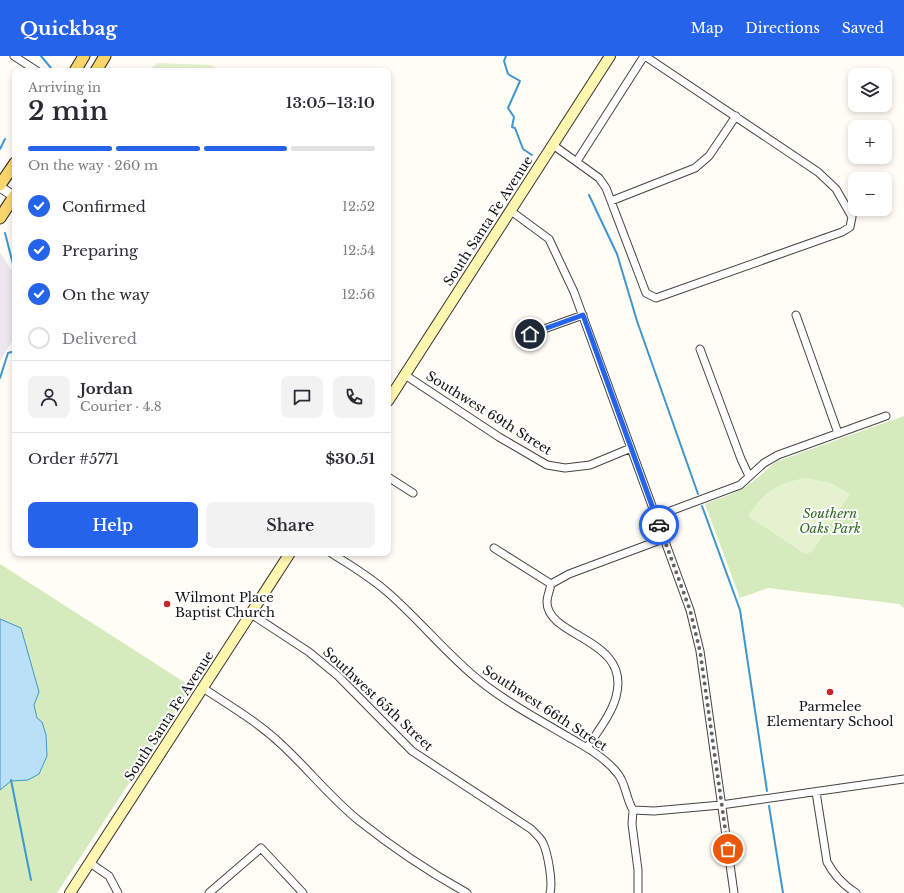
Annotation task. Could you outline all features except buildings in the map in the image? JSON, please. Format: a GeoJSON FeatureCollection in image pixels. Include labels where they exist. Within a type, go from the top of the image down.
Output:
{"type":"FeatureCollection","features":[{"type":"Feature","properties":{"kind":"main road"},"geometry":{"type":"LineString","coordinates":[[77,68],[84,56]]}},
{"type":"Feature","properties":{"kind":"main road"},"geometry":{"type":"LineString","coordinates":[[98,68],[106,56]]}},
{"type":"Feature","properties":{"kind":"main road","name":"South Santa Fe Avenue"},"geometry":{"type":"LineString","coordinates":[[391,396],[610,56]]}},
{"type":"Feature","properties":{"kind":"main road"},"geometry":{"type":"LineString","coordinates":[[0,186],[12,168]]}},
{"type":"Feature","properties":{"kind":"main road"},"geometry":{"type":"LineString","coordinates":[[0,218],[12,200]]}},
{"type":"Feature","properties":{"kind":"main road","name":"South Santa Fe Avenue"},"geometry":{"type":"LineString","coordinates":[[70,893],[288,556]]}},
{"type":"Feature","properties":{"kind":"street"},"geometry":{"type":"LineString","coordinates":[[14,56],[32,68]]}},
{"type":"Feature","properties":{"kind":"street"},"geometry":{"type":"LineString","coordinates":[[553,145],[577,160],[599,178],[606,188],[646,293],[656,298],[842,232],[850,227],[852,217],[836,190],[818,172],[644,56],[577,160]]}},
{"type":"Feature","properties":{"kind":"street"},"geometry":{"type":"LineString","coordinates":[[611,201],[695,168],[709,156],[736,116]]}},
{"type":"Feature","properties":{"kind":"street"},"geometry":{"type":"LineString","coordinates":[[0,186],[12,194]]}},
{"type":"Feature","properties":{"kind":"street"},"geometry":{"type":"LineString","coordinates":[[511,211],[549,239],[574,292],[657,516],[663,539],[674,563],[690,610],[700,651],[734,893]]}},
{"type":"Feature","properties":{"kind":"street"},"geometry":{"type":"LineString","coordinates":[[530,334],[583,315]]}},
{"type":"Feature","properties":{"kind":"street"},"geometry":{"type":"LineString","coordinates":[[796,315],[838,433]]}},
{"type":"Feature","properties":{"kind":"street"},"geometry":{"type":"LineString","coordinates":[[700,349],[741,459],[749,476]]}},
{"type":"Feature","properties":{"kind":"street","name":"Southwest 69th Street"},"geometry":{"type":"LineString","coordinates":[[405,375],[499,437],[547,465],[565,468],[590,465],[631,448]]}},
{"type":"Feature","properties":{"kind":"street"},"geometry":{"type":"LineString","coordinates":[[657,516],[740,485],[764,463],[778,455],[886,416]]}},
{"type":"Feature","properties":{"kind":"street"},"geometry":{"type":"LineString","coordinates":[[391,478],[413,493]]}},
{"type":"Feature","properties":{"kind":"street"},"geometry":{"type":"LineString","coordinates":[[587,748],[609,712],[616,697],[617,686],[615,671],[610,658],[599,648],[558,622],[551,615],[547,603],[551,584],[569,574],[663,539]]}},
{"type":"Feature","properties":{"kind":"street"},"geometry":{"type":"LineString","coordinates":[[494,548],[551,584]]}},
{"type":"Feature","properties":{"kind":"street","name":"Southwest 66th Street"},"geometry":{"type":"LineString","coordinates":[[335,556],[386,591],[481,682],[587,748],[618,774],[633,810]]}},
{"type":"Feature","properties":{"kind":"street","name":"Southwest 65th Street"},"geometry":{"type":"LineString","coordinates":[[251,614],[309,652],[338,676],[412,751],[531,829],[543,843],[548,863],[551,888],[550,893]]}},
{"type":"Feature","properties":{"kind":"street"},"geometry":{"type":"LineString","coordinates":[[203,688],[260,725],[283,745],[328,794],[358,820],[398,850],[467,893]]}},
{"type":"Feature","properties":{"kind":"street"},"geometry":{"type":"LineString","coordinates":[[638,893],[638,870],[632,824],[633,810],[654,811],[721,805],[904,779]]}},
{"type":"Feature","properties":{"kind":"street"},"geometry":{"type":"LineString","coordinates":[[816,792],[827,862],[832,872],[847,887],[856,893]]}},
{"type":"Feature","properties":{"kind":"street"},"geometry":{"type":"LineString","coordinates":[[208,893],[262,848],[303,893]]}},
{"type":"Feature","properties":{"kind":"street"},"geometry":{"type":"LineString","coordinates":[[90,863],[109,876],[118,893]]}},
{"type":"Feature","properties":{"kind":"shaded area"},"geometry":{"type":"Polygon","coordinates":[[[0,252],[12,271],[12,341],[0,361],[0,252]]]}},
{"type":"Feature","properties":{"kind":"green space"},"geometry":{"type":"Polygon","coordinates":[[[158,63],[211,65],[216,68],[151,68],[158,63]]]}},
{"type":"Feature","properties":{"kind":"green space","name":"Southern Oaks Park"},"geometry":{"type":"Polygon","coordinates":[[[904,416],[904,608],[899,604],[768,588],[740,598],[705,504],[746,487],[778,461],[904,416]]]}},
{"type":"Feature","properties":{"kind":"green space"},"geometry":{"type":"Polygon","coordinates":[[[806,478],[831,483],[850,494],[812,552],[805,554],[748,516],[759,501],[772,490],[788,482],[806,478]]]}},
{"type":"Feature","properties":{"kind":"green space"},"geometry":{"type":"Polygon","coordinates":[[[0,564],[192,687],[57,893],[0,893],[0,564]]]}},
{"type":"Feature","properties":{"kind":"water"},"geometry":{"type":"Polygon","coordinates":[[[0,619],[21,628],[39,692],[34,705],[37,718],[42,722],[46,735],[47,756],[39,774],[28,780],[11,781],[0,790],[0,619]]]}},
{"type":"Feature","properties":{"kind":"waterway"},"geometry":{"type":"LineString","coordinates":[[41,56],[51,68]]}},
{"type":"Feature","properties":{"kind":"waterway"},"geometry":{"type":"LineString","coordinates":[[506,56],[504,61],[508,74],[520,81],[508,108],[514,117],[512,127],[515,128],[523,149],[532,155]]}},
{"type":"Feature","properties":{"kind":"waterway"},"geometry":{"type":"LineString","coordinates":[[0,149],[5,139]]}},
{"type":"Feature","properties":{"kind":"waterway"},"geometry":{"type":"LineString","coordinates":[[589,195],[617,254],[637,321],[698,494]]}},
{"type":"Feature","properties":{"kind":"waterway"},"geometry":{"type":"LineString","coordinates":[[5,233],[12,260]]}},
{"type":"Feature","properties":{"kind":"waterway"},"geometry":{"type":"LineString","coordinates":[[0,378],[8,353],[12,352]]}},
{"type":"Feature","properties":{"kind":"waterway"},"geometry":{"type":"LineString","coordinates":[[702,506],[740,610],[767,791]]}},
{"type":"Feature","properties":{"kind":"waterway"},"geometry":{"type":"LineString","coordinates":[[11,780],[31,880]]}},
{"type":"Feature","properties":{"kind":"waterway"},"geometry":{"type":"LineString","coordinates":[[769,806],[783,893]]}},
{"type":"Feature","properties":{"kind":"way so far"},"geometry":{"type":"LineString","coordinates":[[659,525],[690,610],[700,651],[728,849]]}},
{"type":"Feature","properties":{"kind":"place","name":"Wilmont Place Baptist Church"},"geometry":{"type":"Point","coordinates":[167,604]}},
{"type":"Feature","properties":{"kind":"place","name":"Parmelee Elementary School"},"geometry":{"type":"Point","coordinates":[830,692]}},
{"type":"Feature","properties":{"kind":"route"},"geometry":{"type":"LineString","coordinates":[[530,334],[583,315],[659,525]]}}]}
